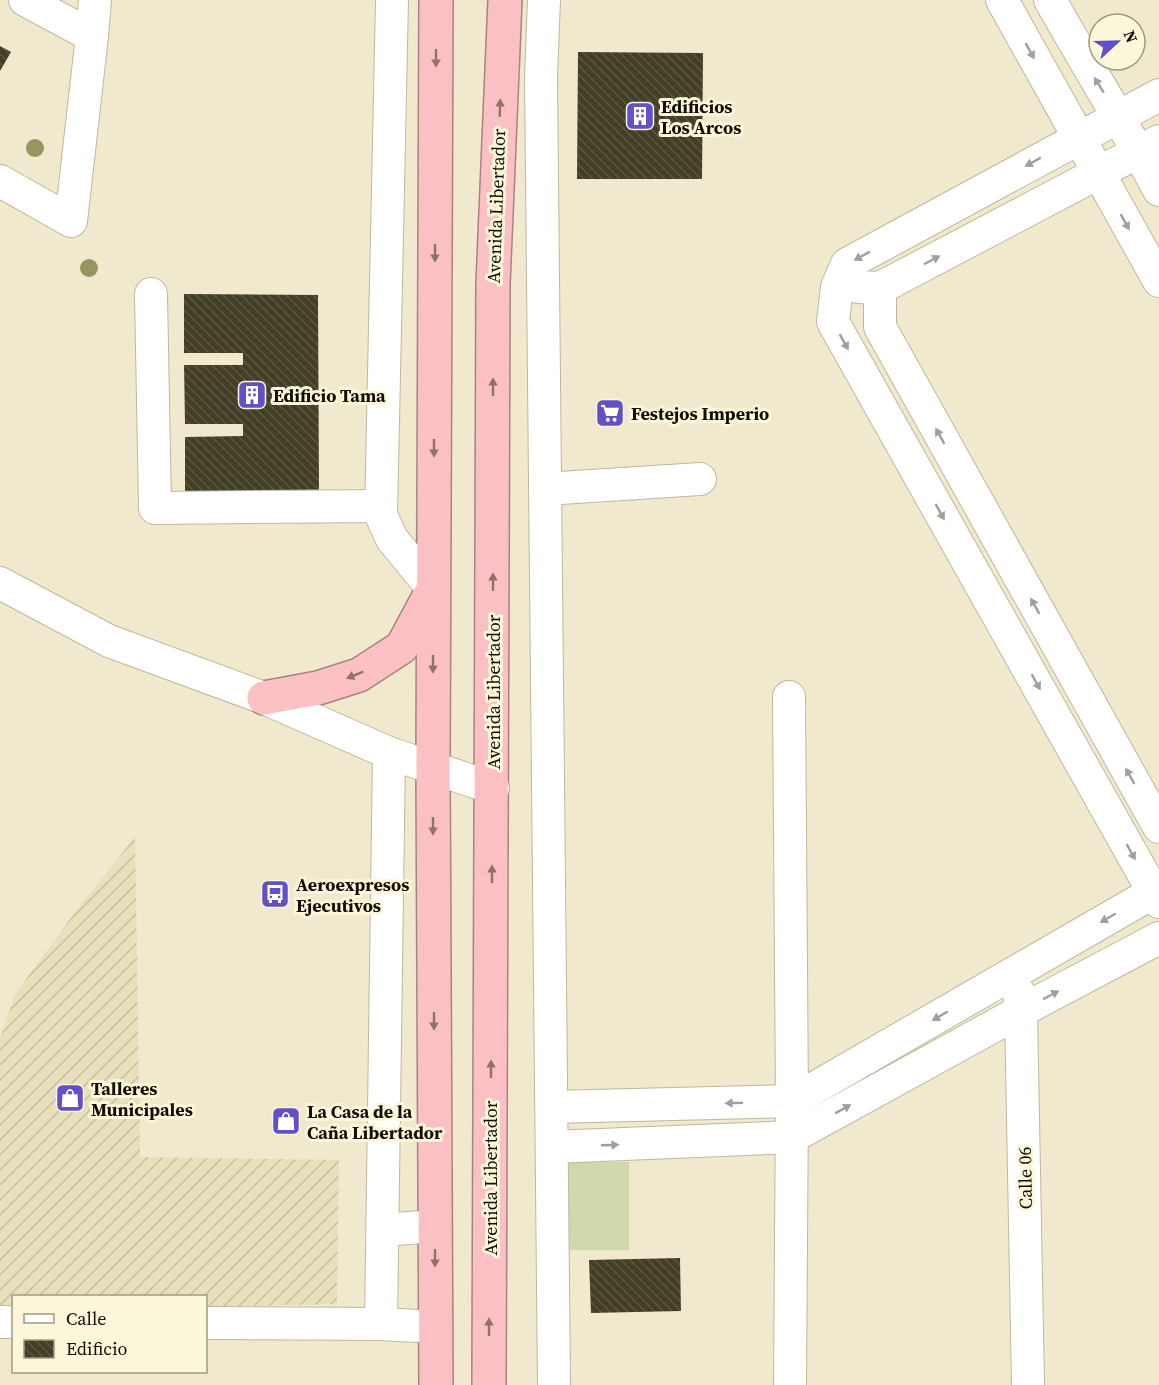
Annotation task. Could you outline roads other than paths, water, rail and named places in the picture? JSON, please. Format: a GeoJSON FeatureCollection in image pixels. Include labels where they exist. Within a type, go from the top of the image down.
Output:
{"type":"FeatureCollection","features":[{"type":"Feature","properties":{"kind":"highway"},"geometry":{"type":"LineString","coordinates":[[436,0],[433,767],[436,1385]]}},
{"type":"Feature","properties":{"kind":"highway","name":"Avenida Libertador"},"geometry":{"type":"LineString","coordinates":[[489,1385],[493,284],[504,0]]}},
{"type":"Feature","properties":{"kind":"highway"},"geometry":{"type":"LineString","coordinates":[[264,698],[318,688],[360,675],[402,647],[434,589]]}},
{"type":"Feature","properties":{"kind":"street"},"geometry":{"type":"LineString","coordinates":[[25,0],[92,36]]}},
{"type":"Feature","properties":{"kind":"street"},"geometry":{"type":"LineString","coordinates":[[0,181],[71,220],[95,0]]}},
{"type":"Feature","properties":{"kind":"street"},"geometry":{"type":"LineString","coordinates":[[392,0],[381,515],[392,539],[434,589]]}},
{"type":"Feature","properties":{"kind":"street"},"geometry":{"type":"LineString","coordinates":[[544,0],[541,89],[554,1385]]}},
{"type":"Feature","properties":{"kind":"street"},"geometry":{"type":"LineString","coordinates":[[1002,0],[1159,281]]}},
{"type":"Feature","properties":{"kind":"street"},"geometry":{"type":"LineString","coordinates":[[1050,0],[1119,117],[1149,146],[1159,190]]}},
{"type":"Feature","properties":{"kind":"street"},"geometry":{"type":"LineString","coordinates":[[552,1107],[792,1101],[1157,894],[833,322],[837,287],[847,264],[1159,95]]}},
{"type":"Feature","properties":{"kind":"street"},"geometry":{"type":"LineString","coordinates":[[837,287],[880,288],[1149,146]]}},
{"type":"Feature","properties":{"kind":"street"},"geometry":{"type":"LineString","coordinates":[[880,288],[880,327],[1159,827]]}},
{"type":"Feature","properties":{"kind":"street"},"geometry":{"type":"LineString","coordinates":[[151,294],[155,508],[381,506]]}},
{"type":"Feature","properties":{"kind":"street"},"geometry":{"type":"LineString","coordinates":[[545,489],[700,479]]}},
{"type":"Feature","properties":{"kind":"street"},"geometry":{"type":"LineString","coordinates":[[0,583],[109,641],[264,698],[389,753],[492,788]]}},
{"type":"Feature","properties":{"kind":"street"},"geometry":{"type":"LineString","coordinates":[[789,697],[792,1101],[790,1385]]}},
{"type":"Feature","properties":{"kind":"street"},"geometry":{"type":"LineString","coordinates":[[381,1324],[389,753]]}},
{"type":"Feature","properties":{"kind":"street"},"geometry":{"type":"LineString","coordinates":[[552,1147],[792,1137],[1021,1011],[1159,939]]}},
{"type":"Feature","properties":{"kind":"street","name":"Calle 06"},"geometry":{"type":"LineString","coordinates":[[1016,972],[1021,1011],[1028,1385]]}},
{"type":"Feature","properties":{"kind":"street"},"geometry":{"type":"LineString","coordinates":[[383,1230],[435,1226]]}},
{"type":"Feature","properties":{"kind":"street"},"geometry":{"type":"LineString","coordinates":[[207,1323],[381,1324],[436,1327]]}},
{"type":"Feature","properties":{"kind":"place","name":"Edificios Los Arcos"},"geometry":{"type":"Point","coordinates":[640,116]}},
{"type":"Feature","properties":{"kind":"place","name":"Edificio Tama"},"geometry":{"type":"Point","coordinates":[252,395]}},
{"type":"Feature","properties":{"kind":"place","name":"Festejos Imperio"},"geometry":{"type":"Point","coordinates":[610,413]}},
{"type":"Feature","properties":{"kind":"place","name":"Aeroexpresos Ejecutivos"},"geometry":{"type":"Point","coordinates":[275,894]}},
{"type":"Feature","properties":{"kind":"place","name":"Talleres Municipales"},"geometry":{"type":"Point","coordinates":[70,1098]}},
{"type":"Feature","properties":{"kind":"place","name":"La Casa de la Caña Libertador"},"geometry":{"type":"Point","coordinates":[286,1121]}}]}
